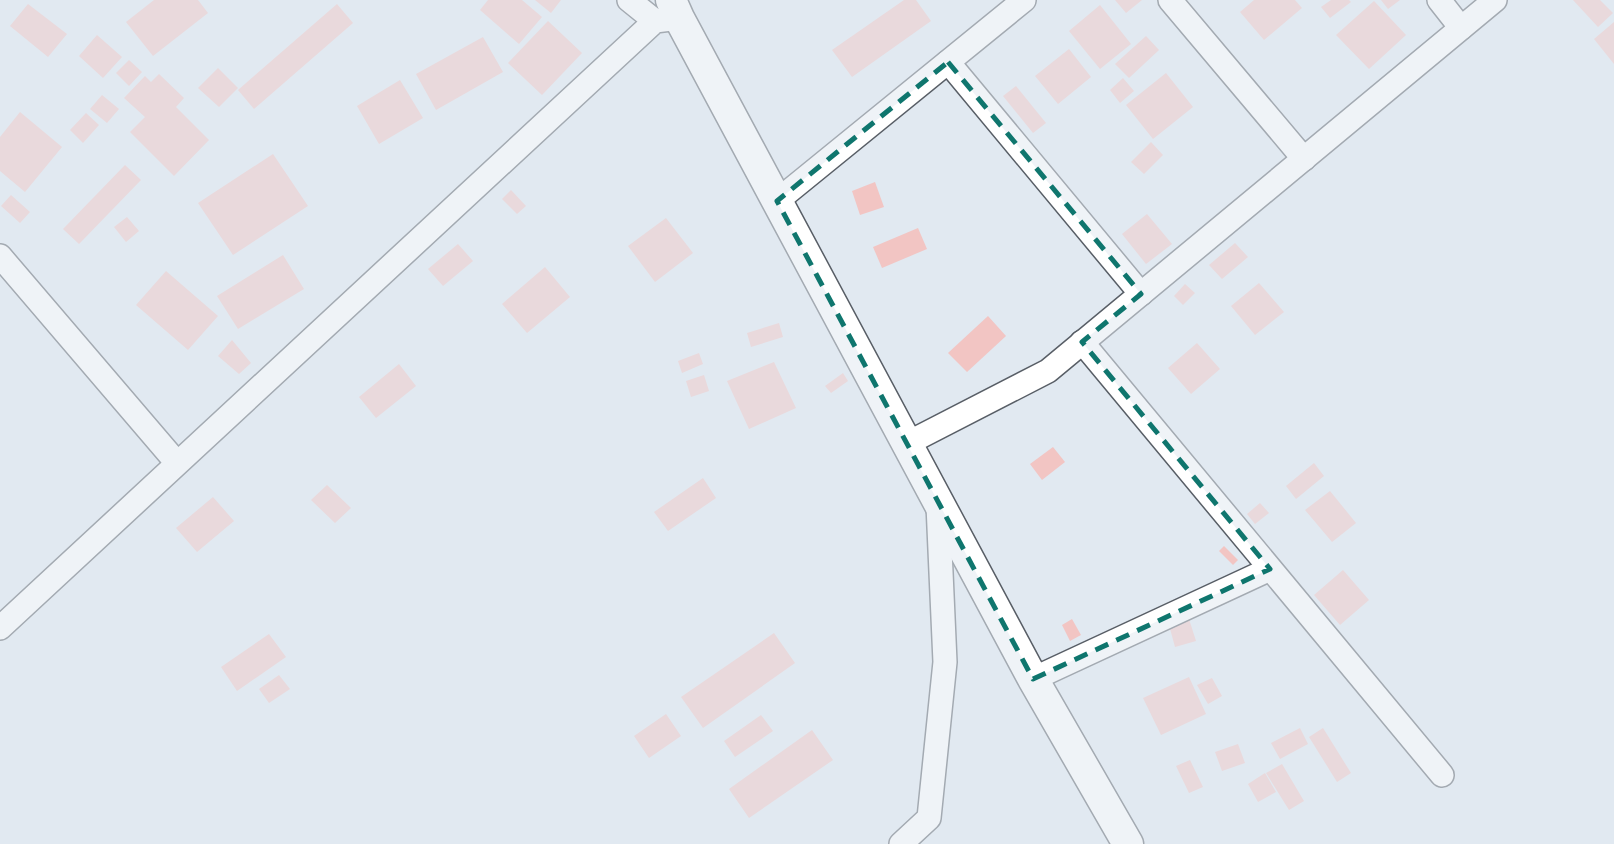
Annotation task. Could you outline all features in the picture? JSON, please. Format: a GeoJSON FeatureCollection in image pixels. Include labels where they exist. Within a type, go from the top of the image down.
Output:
{"type":"FeatureCollection","features":[{"type":"Feature","properties":{"kind":"street"},"geometry":{"type":"LineString","coordinates":[[629,0],[668,13],[777,201],[1033,679],[1128,844]]}},
{"type":"Feature","properties":{"kind":"street"},"geometry":{"type":"LineString","coordinates":[[777,201],[1024,0]]}},
{"type":"Feature","properties":{"kind":"street"},"geometry":{"type":"LineString","coordinates":[[1170,0],[1304,159]]}},
{"type":"Feature","properties":{"kind":"street"},"geometry":{"type":"LineString","coordinates":[[1439,0],[1461,28]]}},
{"type":"Feature","properties":{"kind":"street"},"geometry":{"type":"LineString","coordinates":[[906,444],[1048,371],[1495,0]]}},
{"type":"Feature","properties":{"kind":"street"},"geometry":{"type":"LineString","coordinates":[[0,628],[668,13]]}},
{"type":"Feature","properties":{"kind":"street"},"geometry":{"type":"LineString","coordinates":[[948,62],[1141,294]]}},
{"type":"Feature","properties":{"kind":"street"},"geometry":{"type":"LineString","coordinates":[[0,256],[177,463]]}},
{"type":"Feature","properties":{"kind":"street"},"geometry":{"type":"LineString","coordinates":[[1082,342],[1441,775]]}},
{"type":"Feature","properties":{"kind":"street"},"geometry":{"type":"LineString","coordinates":[[901,844],[929,818],[945,662],[938,502]]}},
{"type":"Feature","properties":{"kind":"street"},"geometry":{"type":"LineString","coordinates":[[1033,679],[1270,569]]}},
{"type":"Feature","properties":{"kind":"highlighted area"},"geometry":{"type":"Polygon","coordinates":[[[948,62],[1141,294],[1082,342],[1270,569],[1033,679],[777,201],[948,62]]]}},
{"type":"Feature","properties":{"kind":"building"},"geometry":{"type":"Polygon","coordinates":[[[154,0],[198,0],[208,13],[153,56],[126,22],[154,0]]]}},
{"type":"Feature","properties":{"kind":"building"},"geometry":{"type":"Polygon","coordinates":[[[488,0],[522,0],[542,17],[519,44],[480,10],[488,0]]]}},
{"type":"Feature","properties":{"kind":"building"},"geometry":{"type":"Polygon","coordinates":[[[535,0],[561,0],[551,13],[535,0]]]}},
{"type":"Feature","properties":{"kind":"building"},"geometry":{"type":"Polygon","coordinates":[[[904,0],[916,0],[931,21],[852,77],[832,50],[904,0]]]}},
{"type":"Feature","properties":{"kind":"building"},"geometry":{"type":"Polygon","coordinates":[[[1115,0],[1142,0],[1126,13],[1115,0]]]}},
{"type":"Feature","properties":{"kind":"building"},"geometry":{"type":"Polygon","coordinates":[[[1254,0],[1295,0],[1302,8],[1264,40],[1240,12],[1254,0]]]}},
{"type":"Feature","properties":{"kind":"building"},"geometry":{"type":"Polygon","coordinates":[[[1331,0],[1351,2],[1330,18],[1321,7],[1331,0]]]}},
{"type":"Feature","properties":{"kind":"building"},"geometry":{"type":"Polygon","coordinates":[[[1381,0],[1400,0],[1388,9],[1381,0]]]}},
{"type":"Feature","properties":{"kind":"building"},"geometry":{"type":"Polygon","coordinates":[[[1573,0],[1600,0],[1613,13],[1598,27],[1573,0]]]}},
{"type":"Feature","properties":{"kind":"building"},"geometry":{"type":"Polygon","coordinates":[[[1374,1],[1406,35],[1369,69],[1336,35],[1374,1]]]}},
{"type":"Feature","properties":{"kind":"building"},"geometry":{"type":"Polygon","coordinates":[[[28,4],[67,34],[48,57],[10,26],[28,4]]]}},
{"type":"Feature","properties":{"kind":"building"},"geometry":{"type":"Polygon","coordinates":[[[337,4],[353,23],[254,109],[238,90],[337,4]]]}},
{"type":"Feature","properties":{"kind":"building"},"geometry":{"type":"Polygon","coordinates":[[[1100,5],[1131,44],[1100,69],[1069,31],[1100,5]]]}},
{"type":"Feature","properties":{"kind":"building"},"geometry":{"type":"Polygon","coordinates":[[[548,21],[582,53],[542,95],[508,63],[548,21]]]}},
{"type":"Feature","properties":{"kind":"building"},"geometry":{"type":"Polygon","coordinates":[[[1614,22],[1614,64],[1594,39],[1614,22]]]}},
{"type":"Feature","properties":{"kind":"building"},"geometry":{"type":"Polygon","coordinates":[[[97,35],[122,57],[103,78],[79,56],[97,35]]]}},
{"type":"Feature","properties":{"kind":"building"},"geometry":{"type":"Polygon","coordinates":[[[1146,36],[1159,50],[1129,78],[1115,64],[1146,36]]]}},
{"type":"Feature","properties":{"kind":"building"},"geometry":{"type":"Polygon","coordinates":[[[483,37],[503,72],[436,110],[416,74],[483,37]]]}},
{"type":"Feature","properties":{"kind":"building"},"geometry":{"type":"Polygon","coordinates":[[[1069,49],[1091,77],[1058,104],[1035,76],[1069,49]]]}},
{"type":"Feature","properties":{"kind":"building"},"geometry":{"type":"Polygon","coordinates":[[[129,60],[142,72],[129,86],[116,73],[129,60]]]}},
{"type":"Feature","properties":{"kind":"building"},"geometry":{"type":"Polygon","coordinates":[[[218,68],[238,88],[219,107],[198,88],[218,68]]]}},
{"type":"Feature","properties":{"kind":"building"},"geometry":{"type":"Polygon","coordinates":[[[1166,73],[1193,107],[1153,139],[1126,105],[1166,73]]]}},
{"type":"Feature","properties":{"kind":"building"},"geometry":{"type":"Polygon","coordinates":[[[159,74],[184,98],[176,107],[209,140],[174,176],[130,132],[145,117],[124,98],[145,76],[151,82],[159,74]]]}},
{"type":"Feature","properties":{"kind":"building"},"geometry":{"type":"Polygon","coordinates":[[[1123,78],[1134,91],[1120,103],[1110,90],[1123,78]]]}},
{"type":"Feature","properties":{"kind":"building"},"geometry":{"type":"Polygon","coordinates":[[[400,80],[423,118],[379,144],[357,106],[400,80]]]}},
{"type":"Feature","properties":{"kind":"building"},"geometry":{"type":"Polygon","coordinates":[[[1016,86],[1046,123],[1033,133],[1003,96],[1016,86]]]}},
{"type":"Feature","properties":{"kind":"building"},"geometry":{"type":"Polygon","coordinates":[[[102,95],[119,109],[107,123],[90,109],[102,95]]]}},
{"type":"Feature","properties":{"kind":"building"},"geometry":{"type":"Polygon","coordinates":[[[20,112],[62,147],[25,192],[0,171],[0,137],[20,112]]]}},
{"type":"Feature","properties":{"kind":"building"},"geometry":{"type":"Polygon","coordinates":[[[86,113],[99,125],[83,143],[70,130],[86,113]]]}},
{"type":"Feature","properties":{"kind":"building"},"geometry":{"type":"Polygon","coordinates":[[[1151,142],[1163,155],[1144,174],[1131,162],[1151,142]]]}},
{"type":"Feature","properties":{"kind":"building"},"geometry":{"type":"Polygon","coordinates":[[[273,154],[308,206],[233,255],[198,203],[273,154]]]}},
{"type":"Feature","properties":{"kind":"building"},"geometry":{"type":"Polygon","coordinates":[[[125,165],[141,180],[79,244],[63,229],[125,165]]]}},
{"type":"Feature","properties":{"kind":"building"},"geometry":{"type":"Polygon","coordinates":[[[875,182],[884,207],[860,215],[852,191],[875,182]]]}},
{"type":"Feature","properties":{"kind":"building"},"geometry":{"type":"Polygon","coordinates":[[[511,190],[526,206],[517,214],[502,199],[511,190]]]}},
{"type":"Feature","properties":{"kind":"building"},"geometry":{"type":"Polygon","coordinates":[[[11,195],[30,212],[20,223],[1,206],[11,195]]]}},
{"type":"Feature","properties":{"kind":"building"},"geometry":{"type":"Polygon","coordinates":[[[1147,214],[1172,244],[1146,264],[1122,234],[1147,214]]]}},
{"type":"Feature","properties":{"kind":"building"},"geometry":{"type":"Polygon","coordinates":[[[127,217],[139,231],[126,242],[114,227],[127,217]]]}},
{"type":"Feature","properties":{"kind":"building"},"geometry":{"type":"Polygon","coordinates":[[[666,218],[693,253],[655,282],[628,246],[666,218]]]}},
{"type":"Feature","properties":{"kind":"building"},"geometry":{"type":"Polygon","coordinates":[[[918,228],[927,249],[882,268],[873,247],[918,228]]]}},
{"type":"Feature","properties":{"kind":"building"},"geometry":{"type":"Polygon","coordinates":[[[1235,243],[1248,257],[1222,279],[1209,265],[1235,243]]]}},
{"type":"Feature","properties":{"kind":"building"},"geometry":{"type":"Polygon","coordinates":[[[458,244],[473,261],[443,286],[428,269],[458,244]]]}},
{"type":"Feature","properties":{"kind":"building"},"geometry":{"type":"Polygon","coordinates":[[[283,255],[304,289],[238,329],[217,296],[283,255]]]}},
{"type":"Feature","properties":{"kind":"building"},"geometry":{"type":"Polygon","coordinates":[[[545,267],[570,297],[527,333],[502,304],[545,267]]]}},
{"type":"Feature","properties":{"kind":"building"},"geometry":{"type":"Polygon","coordinates":[[[166,271],[218,316],[188,350],[136,305],[166,271]]]}},
{"type":"Feature","properties":{"kind":"building"},"geometry":{"type":"Polygon","coordinates":[[[1259,283],[1284,312],[1255,335],[1231,306],[1259,283]]]}},
{"type":"Feature","properties":{"kind":"building"},"geometry":{"type":"Polygon","coordinates":[[[1185,284],[1195,293],[1183,305],[1174,296],[1185,284]]]}},
{"type":"Feature","properties":{"kind":"building"},"geometry":{"type":"Polygon","coordinates":[[[988,316],[1006,336],[967,372],[948,353],[988,316]]]}},
{"type":"Feature","properties":{"kind":"building"},"geometry":{"type":"Polygon","coordinates":[[[779,323],[783,337],[751,347],[747,333],[779,323]]]}},
{"type":"Feature","properties":{"kind":"building"},"geometry":{"type":"Polygon","coordinates":[[[232,340],[251,363],[239,374],[218,356],[232,340]]]}},
{"type":"Feature","properties":{"kind":"building"},"geometry":{"type":"Polygon","coordinates":[[[1197,343],[1220,369],[1191,394],[1168,368],[1197,343]]]}},
{"type":"Feature","properties":{"kind":"building"},"geometry":{"type":"Polygon","coordinates":[[[699,353],[703,364],[682,373],[678,361],[699,353]]]}},
{"type":"Feature","properties":{"kind":"building"},"geometry":{"type":"Polygon","coordinates":[[[774,362],[796,408],[749,429],[727,381],[774,362]]]}},
{"type":"Feature","properties":{"kind":"building"},"geometry":{"type":"Polygon","coordinates":[[[399,364],[416,386],[376,418],[359,397],[399,364]]]}},
{"type":"Feature","properties":{"kind":"building"},"geometry":{"type":"Polygon","coordinates":[[[843,373],[848,381],[831,393],[825,386],[843,373]]]}},
{"type":"Feature","properties":{"kind":"building"},"geometry":{"type":"Polygon","coordinates":[[[704,375],[709,391],[691,397],[686,381],[704,375]]]}},
{"type":"Feature","properties":{"kind":"building"},"geometry":{"type":"Polygon","coordinates":[[[1053,447],[1065,462],[1042,480],[1030,464],[1053,447]]]}},
{"type":"Feature","properties":{"kind":"building"},"geometry":{"type":"Polygon","coordinates":[[[1314,463],[1324,476],[1296,499],[1286,486],[1314,463]]]}},
{"type":"Feature","properties":{"kind":"building"},"geometry":{"type":"Polygon","coordinates":[[[703,478],[716,498],[668,531],[654,512],[703,478]]]}},
{"type":"Feature","properties":{"kind":"building"},"geometry":{"type":"Polygon","coordinates":[[[327,485],[351,508],[335,523],[311,500],[327,485]]]}},
{"type":"Feature","properties":{"kind":"building"},"geometry":{"type":"Polygon","coordinates":[[[1330,491],[1356,523],[1332,542],[1305,510],[1330,491]]]}},
{"type":"Feature","properties":{"kind":"building"},"geometry":{"type":"Polygon","coordinates":[[[213,497],[234,521],[197,552],[176,528],[213,497]]]}},
{"type":"Feature","properties":{"kind":"building"},"geometry":{"type":"Polygon","coordinates":[[[1260,503],[1269,513],[1255,524],[1247,514],[1260,503]]]}},
{"type":"Feature","properties":{"kind":"building"},"geometry":{"type":"Polygon","coordinates":[[[1224,546],[1238,560],[1233,565],[1219,551],[1224,546]]]}},
{"type":"Feature","properties":{"kind":"building"},"geometry":{"type":"Polygon","coordinates":[[[1343,570],[1369,600],[1340,625],[1314,595],[1343,570]]]}},
{"type":"Feature","properties":{"kind":"building"},"geometry":{"type":"Polygon","coordinates":[[[1072,619],[1081,635],[1070,641],[1062,625],[1072,619]]]}},
{"type":"Feature","properties":{"kind":"building"},"geometry":{"type":"Polygon","coordinates":[[[1189,619],[1196,641],[1175,647],[1169,625],[1189,619]]]}},
{"type":"Feature","properties":{"kind":"building"},"geometry":{"type":"Polygon","coordinates":[[[774,633],[795,663],[703,728],[681,697],[774,633]]]}},
{"type":"Feature","properties":{"kind":"building"},"geometry":{"type":"Polygon","coordinates":[[[269,634],[286,657],[237,691],[221,667],[269,634]]]}},
{"type":"Feature","properties":{"kind":"building"},"geometry":{"type":"Polygon","coordinates":[[[279,675],[290,689],[269,703],[259,689],[279,675]]]}},
{"type":"Feature","properties":{"kind":"building"},"geometry":{"type":"Polygon","coordinates":[[[1189,677],[1206,714],[1161,735],[1143,698],[1189,677]]]}},
{"type":"Feature","properties":{"kind":"building"},"geometry":{"type":"Polygon","coordinates":[[[1212,678],[1222,696],[1208,704],[1197,685],[1212,678]]]}},
{"type":"Feature","properties":{"kind":"building"},"geometry":{"type":"Polygon","coordinates":[[[666,714],[681,736],[649,758],[634,736],[666,714]]]}},
{"type":"Feature","properties":{"kind":"building"},"geometry":{"type":"Polygon","coordinates":[[[761,715],[773,731],[735,757],[724,741],[761,715]]]}},
{"type":"Feature","properties":{"kind":"building"},"geometry":{"type":"Polygon","coordinates":[[[1300,728],[1308,744],[1280,759],[1271,743],[1300,728]]]}},
{"type":"Feature","properties":{"kind":"building"},"geometry":{"type":"Polygon","coordinates":[[[1323,728],[1351,773],[1337,782],[1309,737],[1323,728]]]}},
{"type":"Feature","properties":{"kind":"building"},"geometry":{"type":"Polygon","coordinates":[[[812,730],[833,760],[749,818],[729,789],[812,730]]]}},
{"type":"Feature","properties":{"kind":"building"},"geometry":{"type":"Polygon","coordinates":[[[1238,744],[1245,763],[1222,771],[1215,752],[1238,744]]]}},
{"type":"Feature","properties":{"kind":"building"},"geometry":{"type":"Polygon","coordinates":[[[1190,760],[1203,787],[1189,793],[1176,766],[1190,760]]]}},
{"type":"Feature","properties":{"kind":"building"},"geometry":{"type":"Polygon","coordinates":[[[1282,764],[1304,801],[1289,810],[1266,773],[1282,764]]]}},
{"type":"Feature","properties":{"kind":"building"},"geometry":{"type":"Polygon","coordinates":[[[1265,773],[1276,792],[1258,802],[1248,784],[1265,773]]]}}]}
